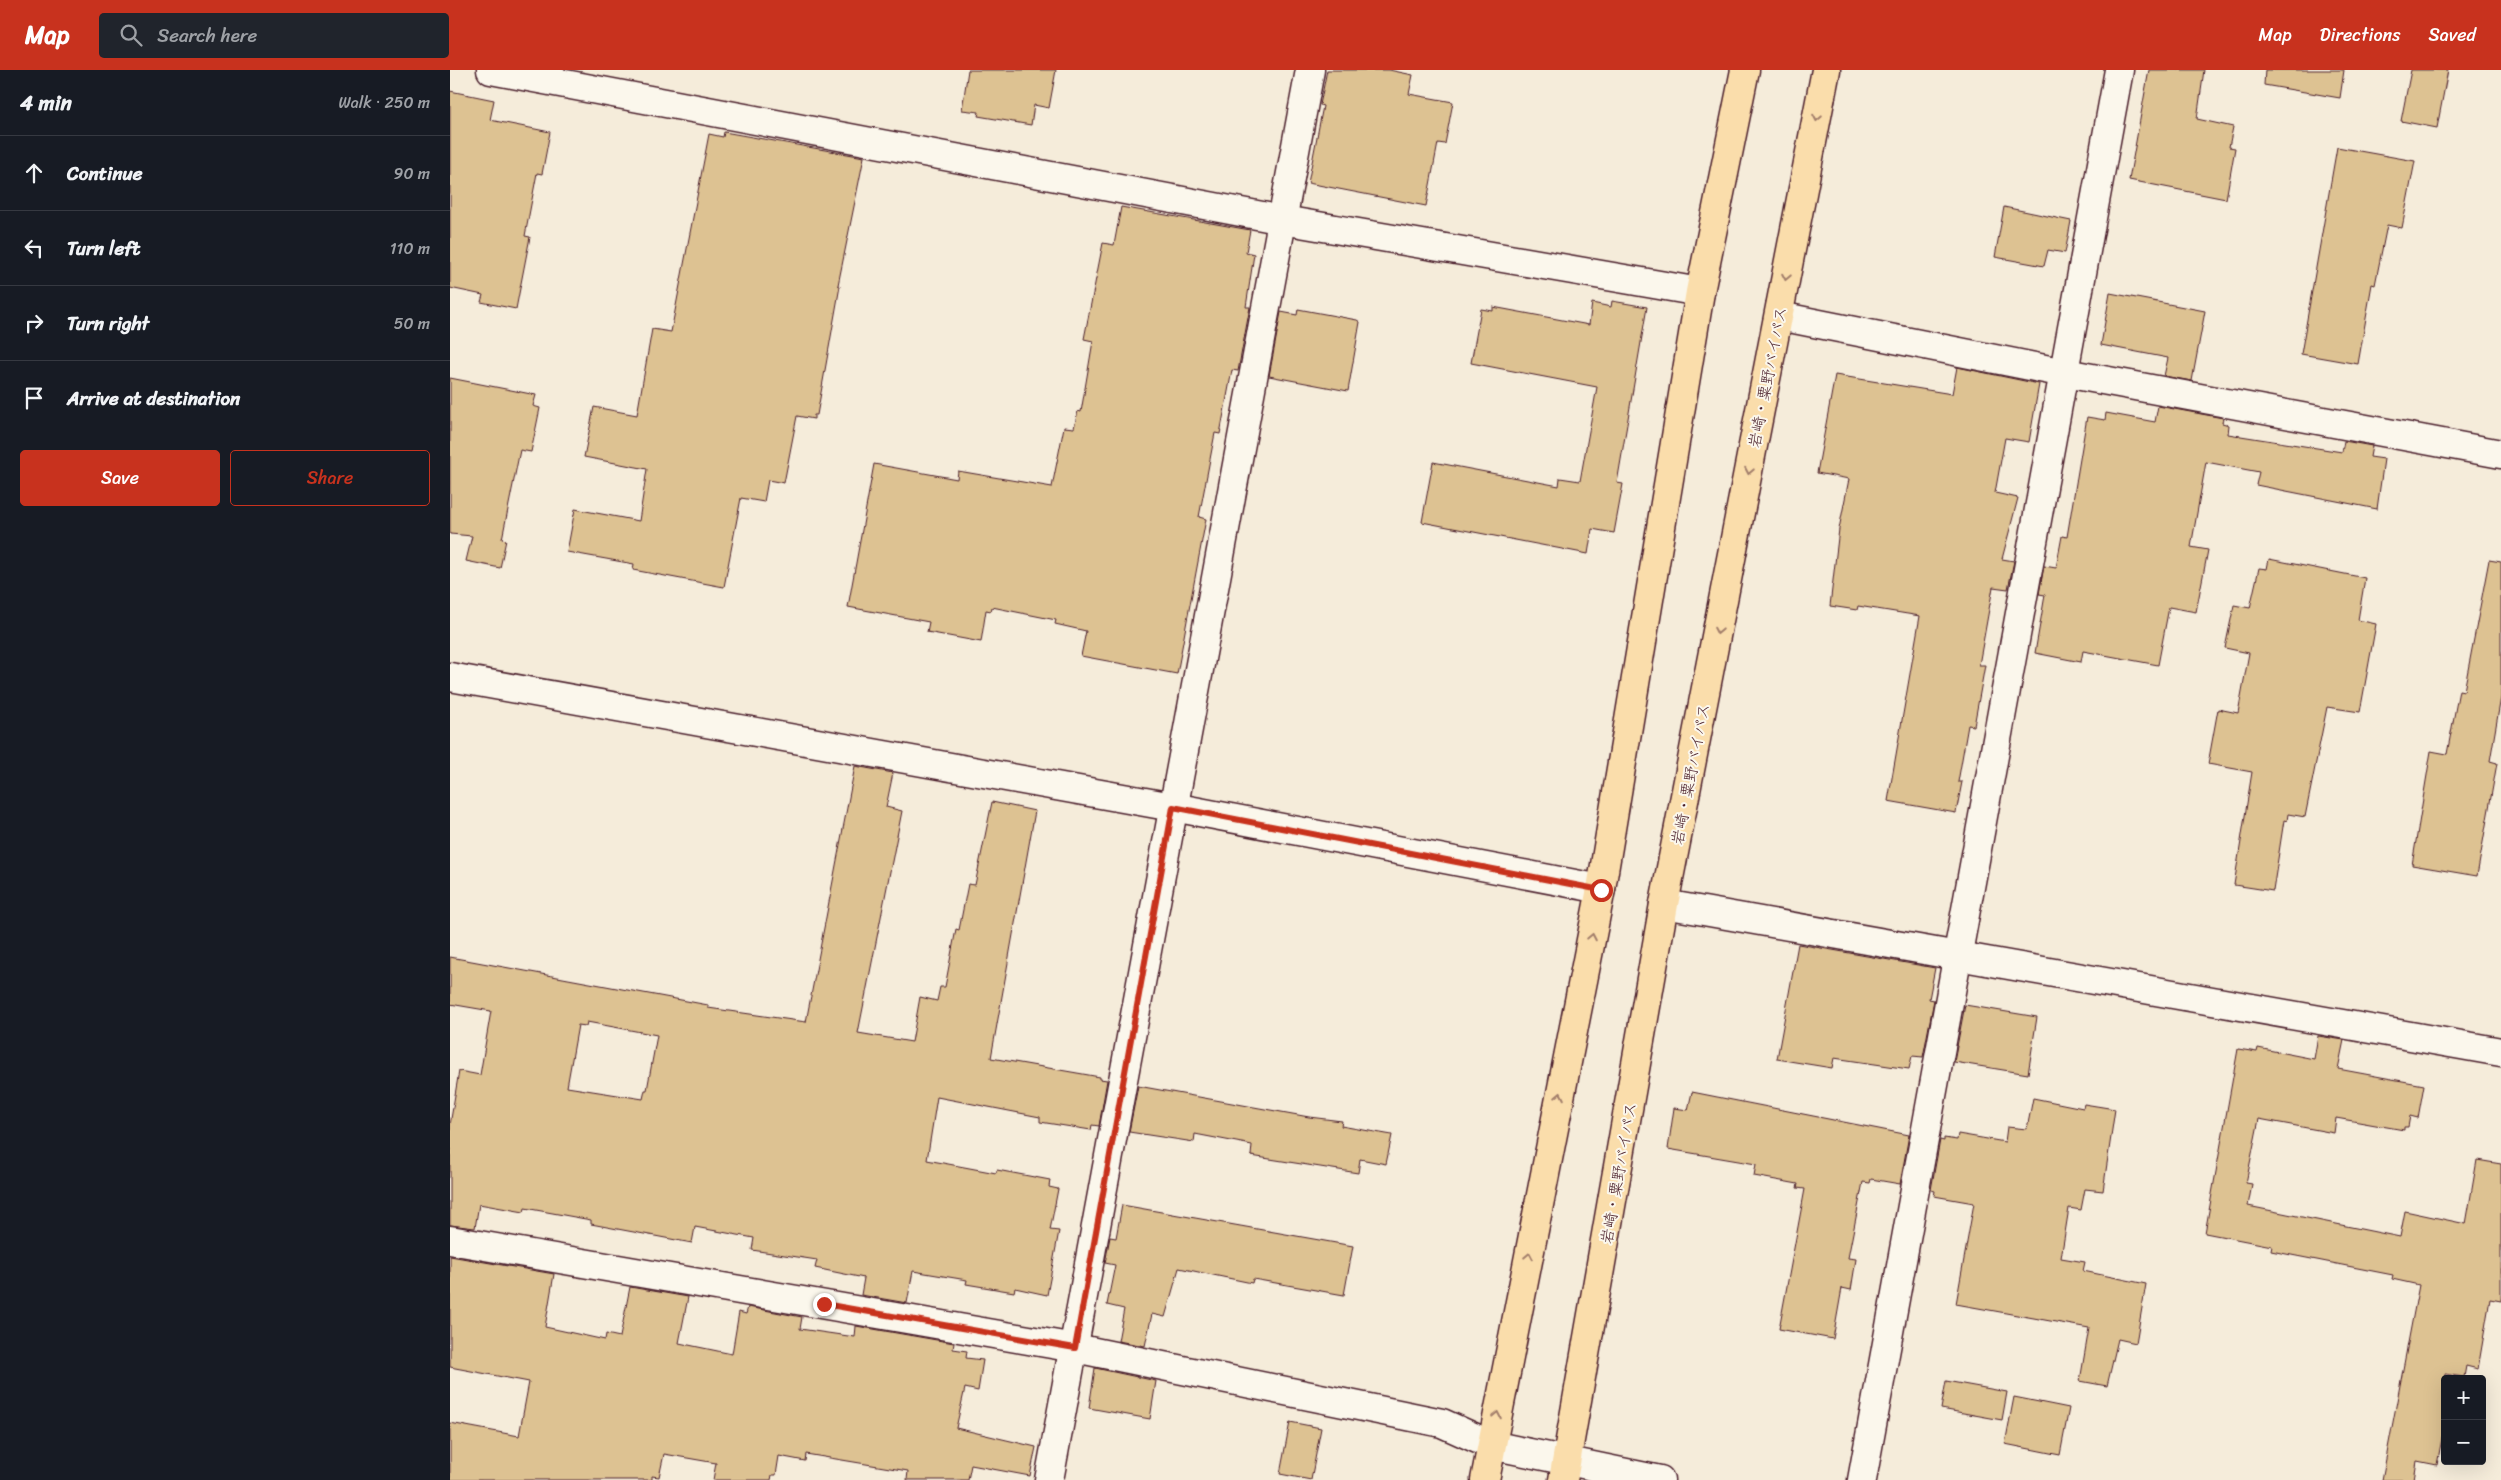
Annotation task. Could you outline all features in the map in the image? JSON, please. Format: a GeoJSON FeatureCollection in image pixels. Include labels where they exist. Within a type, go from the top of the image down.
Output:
{"type":"FeatureCollection","features":[{"type":"Feature","properties":{"kind":"highway"},"geometry":{"type":"LineString","coordinates":[[1485,1480],[1601,890],[1700,292],[1745,70]]}},
{"type":"Feature","properties":{"kind":"highway","name":"岩崎・粟野バイパス"},"geometry":{"type":"LineString","coordinates":[[1565,1471],[1664,904],[1826,70]]}},
{"type":"Feature","properties":{"kind":"street"},"geometry":{"type":"LineString","coordinates":[[491,70],[1283,220],[1700,292]]}},
{"type":"Feature","properties":{"kind":"street"},"geometry":{"type":"LineString","coordinates":[[1049,1480],[1075,1348],[1310,70]]}},
{"type":"Feature","properties":{"kind":"street"},"geometry":{"type":"LineString","coordinates":[[1862,1480],[1956,955],[2120,70]]}},
{"type":"Feature","properties":{"kind":"street"},"geometry":{"type":"LineString","coordinates":[[1779,316],[2065,374],[2501,454]]}},
{"type":"Feature","properties":{"kind":"street"},"geometry":{"type":"LineString","coordinates":[[450,677],[1173,807],[1601,890]]}},
{"type":"Feature","properties":{"kind":"street"},"geometry":{"type":"LineString","coordinates":[[1664,904],[2501,1052]]}},
{"type":"Feature","properties":{"kind":"street"},"geometry":{"type":"LineString","coordinates":[[450,1240],[1075,1348],[1442,1423],[1491,1446],[1565,1471],[1660,1480]]}},
{"type":"Feature","properties":{"kind":"building"},"geometry":{"type":"Polygon","coordinates":[[[968,70],[1056,70],[1049,108],[1034,105],[1031,125],[978,116],[979,112],[962,110],[968,70]]]}},
{"type":"Feature","properties":{"kind":"building"},"geometry":{"type":"Polygon","coordinates":[[[1327,70],[1389,70],[1413,75],[1409,94],[1453,102],[1445,144],[1438,143],[1426,206],[1308,183],[1323,106],[1320,105],[1327,70]]]}},
{"type":"Feature","properties":{"kind":"building"},"geometry":{"type":"Polygon","coordinates":[[[2149,70],[2204,70],[2197,119],[2233,127],[2229,147],[2235,148],[2226,199],[2129,180],[2149,70]]]}},
{"type":"Feature","properties":{"kind":"building"},"geometry":{"type":"Polygon","coordinates":[[[2265,70],[2344,70],[2340,98],[2264,85],[2265,70]]]}},
{"type":"Feature","properties":{"kind":"building"},"geometry":{"type":"Polygon","coordinates":[[[2411,70],[2448,70],[2437,128],[2401,121],[2411,70]]]}},
{"type":"Feature","properties":{"kind":"building"},"geometry":{"type":"Polygon","coordinates":[[[450,91],[494,100],[490,120],[550,132],[542,174],[537,173],[525,236],[530,237],[516,309],[481,302],[483,295],[450,288],[450,91]]]}},
{"type":"Feature","properties":{"kind":"building"},"geometry":{"type":"Polygon","coordinates":[[[724,132],[864,157],[838,285],[840,286],[817,415],[814,415],[814,419],[797,416],[784,483],[768,480],[764,502],[741,498],[724,587],[633,570],[634,564],[567,552],[575,509],[639,521],[647,469],[584,457],[594,407],[637,415],[652,329],[671,332],[709,134],[723,137],[724,132]]]}},
{"type":"Feature","properties":{"kind":"building"},"geometry":{"type":"Polygon","coordinates":[[[2337,147],[2415,161],[2402,228],[2387,225],[2375,285],[2372,284],[2358,364],[2301,354],[2337,147]]]}},
{"type":"Feature","properties":{"kind":"building"},"geometry":{"type":"Polygon","coordinates":[[[1121,207],[1250,230],[1246,252],[1254,254],[1246,307],[1250,307],[1238,371],[1232,370],[1220,434],[1215,433],[1199,517],[1206,519],[1177,674],[1081,656],[1086,631],[1055,624],[1056,620],[992,607],[991,611],[986,610],[981,642],[927,632],[929,622],[848,607],[874,464],[957,479],[958,471],[1052,487],[1064,427],[1074,428],[1078,411],[1081,412],[1093,341],[1084,339],[1103,243],[1114,245],[1121,207]]]}},
{"type":"Feature","properties":{"kind":"building"},"geometry":{"type":"Polygon","coordinates":[[[2004,207],[2071,221],[2065,253],[2048,250],[2044,266],[1995,257],[2004,207]]]}},
{"type":"Feature","properties":{"kind":"building"},"geometry":{"type":"Polygon","coordinates":[[[2110,293],[2205,311],[2192,381],[2164,376],[2168,358],[2101,345],[2110,293]]]}},
{"type":"Feature","properties":{"kind":"building"},"geometry":{"type":"Polygon","coordinates":[[[1612,301],[1647,307],[1617,483],[1623,484],[1614,533],[1592,529],[1588,554],[1422,522],[1433,462],[1559,486],[1560,478],[1580,481],[1597,387],[1471,363],[1481,309],[1493,311],[1493,307],[1589,325],[1592,303],[1611,307],[1612,301]]]}},
{"type":"Feature","properties":{"kind":"building"},"geometry":{"type":"Polygon","coordinates":[[[1298,309],[1360,322],[1348,391],[1269,376],[1281,312],[1297,315],[1298,309]]]}},
{"type":"Feature","properties":{"kind":"building"},"geometry":{"type":"Polygon","coordinates":[[[1957,367],[2039,384],[2029,442],[2005,438],[1995,493],[2018,498],[2002,559],[2014,561],[2008,589],[1993,587],[1979,665],[1985,665],[1974,726],[1968,725],[1958,782],[1962,782],[1956,813],[1888,801],[1920,616],[1858,606],[1857,610],[1830,606],[1839,529],[1849,479],[1817,473],[1835,375],[1952,394],[1957,367]]]}},
{"type":"Feature","properties":{"kind":"building"},"geometry":{"type":"Polygon","coordinates":[[[450,378],[536,395],[533,406],[540,408],[531,452],[520,450],[502,539],[506,540],[500,568],[466,561],[472,536],[450,534],[450,378]]]}},
{"type":"Feature","properties":{"kind":"building"},"geometry":{"type":"Polygon","coordinates":[[[2158,406],[2223,418],[2222,423],[2229,425],[2228,434],[2342,452],[2344,441],[2372,446],[2370,457],[2384,459],[2377,509],[2256,485],[2259,472],[2206,462],[2191,547],[2208,550],[2196,612],[2169,607],[2158,665],[2083,651],[2081,662],[2035,653],[2045,595],[2039,594],[2044,566],[2056,568],[2062,536],[2067,537],[2087,417],[2105,420],[2106,413],[2155,422],[2158,406]]]}},
{"type":"Feature","properties":{"kind":"building"},"geometry":{"type":"Polygon","coordinates":[[[2269,559],[2365,578],[2358,620],[2376,624],[2360,712],[2327,707],[2305,817],[2288,814],[2287,821],[2284,820],[2273,891],[2234,885],[2252,772],[2208,764],[2218,709],[2238,713],[2249,653],[2225,648],[2234,605],[2250,608],[2259,568],[2267,569],[2269,559]]]}},
{"type":"Feature","properties":{"kind":"building"},"geometry":{"type":"Polygon","coordinates":[[[2489,560],[2501,562],[2501,697],[2490,761],[2497,763],[2477,876],[2412,865],[2431,751],[2447,754],[2459,690],[2464,691],[2489,560]]]}},
{"type":"Feature","properties":{"kind":"building"},"geometry":{"type":"Polygon","coordinates":[[[855,766],[893,773],[886,807],[902,811],[858,1033],[912,1042],[920,997],[937,1001],[940,987],[945,987],[956,929],[959,930],[968,884],[975,885],[992,802],[1035,811],[991,1058],[1100,1077],[1100,1079],[1107,1080],[1099,1126],[1092,1125],[1091,1130],[1040,1122],[1040,1117],[937,1097],[927,1160],[996,1173],[997,1170],[1050,1180],[1049,1187],[1058,1189],[1050,1230],[1059,1231],[1047,1295],[1015,1288],[1014,1292],[966,1284],[967,1280],[913,1271],[907,1303],[861,1295],[864,1278],[815,1268],[817,1260],[752,1250],[754,1238],[695,1227],[692,1243],[591,1224],[591,1220],[525,1208],[524,1212],[479,1204],[475,1228],[450,1225],[450,1125],[459,1071],[480,1075],[491,1011],[450,1004],[450,957],[708,1005],[708,1008],[806,1022],[855,766]],[[587,1022],[586,1026],[578,1025],[567,1087],[643,1099],[645,1090],[647,1090],[657,1035],[587,1022]]]}},
{"type":"Feature","properties":{"kind":"building"},"geometry":{"type":"Polygon","coordinates":[[[1798,944],[1935,968],[1929,999],[1934,1000],[1923,1057],[1912,1056],[1909,1069],[1834,1058],[1832,1068],[1777,1059],[1798,944]]]}},
{"type":"Feature","properties":{"kind":"building"},"geometry":{"type":"Polygon","coordinates":[[[1965,1005],[2037,1017],[2028,1074],[1954,1062],[1965,1005]]]}},
{"type":"Feature","properties":{"kind":"building"},"geometry":{"type":"Polygon","coordinates":[[[2318,1036],[2344,1040],[2338,1069],[2424,1085],[2418,1118],[2410,1116],[2408,1127],[2404,1127],[2404,1130],[2336,1118],[2334,1133],[2259,1119],[2246,1183],[2252,1184],[2248,1206],[2400,1237],[2405,1211],[2466,1224],[2477,1160],[2501,1164],[2501,1301],[2490,1299],[2478,1369],[2466,1366],[2464,1375],[2441,1375],[2441,1444],[2437,1465],[2417,1461],[2414,1480],[2382,1480],[2419,1285],[2392,1279],[2393,1275],[2271,1251],[2272,1246],[2205,1233],[2238,1049],[2257,1052],[2258,1048],[2314,1059],[2318,1036]]]}},
{"type":"Feature","properties":{"kind":"building"},"geometry":{"type":"Polygon","coordinates":[[[1138,1086],[1309,1117],[1342,1121],[1341,1126],[1392,1135],[1386,1164],[1360,1159],[1358,1173],[1251,1156],[1252,1145],[1195,1134],[1194,1142],[1129,1132],[1138,1086]]]}},
{"type":"Feature","properties":{"kind":"building"},"geometry":{"type":"Polygon","coordinates":[[[1692,1092],[1909,1135],[1900,1184],[1871,1179],[1870,1183],[1863,1182],[1848,1258],[1856,1259],[1851,1290],[1842,1288],[1833,1339],[1779,1329],[1805,1189],[1797,1188],[1798,1184],[1754,1176],[1756,1164],[1668,1149],[1674,1108],[1688,1110],[1692,1092]]]}},
{"type":"Feature","properties":{"kind":"building"},"geometry":{"type":"Polygon","coordinates":[[[2033,1098],[2083,1108],[2084,1104],[2115,1109],[2103,1191],[2085,1189],[2081,1210],[2069,1208],[2061,1258],[2085,1262],[2083,1271],[2146,1284],[2136,1343],[2118,1339],[2107,1386],[2080,1381],[2089,1328],[1956,1304],[1974,1203],[1934,1196],[1935,1191],[1931,1190],[1940,1140],[1944,1141],[1944,1138],[1957,1140],[1958,1134],[2005,1142],[2007,1127],[2027,1129],[2033,1098]]]}},
{"type":"Feature","properties":{"kind":"building"},"geometry":{"type":"Polygon","coordinates":[[[1122,1205],[1353,1246],[1344,1295],[1253,1279],[1252,1283],[1179,1268],[1165,1317],[1152,1314],[1145,1346],[1118,1341],[1124,1309],[1107,1305],[1115,1265],[1105,1263],[1110,1237],[1116,1238],[1122,1205]]]}},
{"type":"Feature","properties":{"kind":"building"},"geometry":{"type":"Polygon","coordinates":[[[450,1256],[554,1274],[545,1327],[605,1340],[606,1334],[620,1337],[630,1287],[688,1297],[679,1343],[732,1354],[739,1312],[746,1314],[748,1307],[802,1317],[800,1329],[855,1337],[856,1326],[954,1343],[953,1349],[967,1351],[966,1358],[983,1360],[978,1391],[965,1388],[956,1428],[1036,1447],[1030,1476],[971,1465],[968,1480],[907,1480],[908,1471],[806,1454],[805,1461],[779,1456],[776,1475],[772,1475],[771,1480],[713,1480],[716,1463],[664,1454],[659,1477],[652,1476],[652,1480],[450,1480],[450,1423],[519,1436],[529,1382],[450,1367],[450,1256]]]}},
{"type":"Feature","properties":{"kind":"building"},"geometry":{"type":"Polygon","coordinates":[[[1095,1368],[1156,1381],[1150,1419],[1089,1408],[1095,1368]]]}},
{"type":"Feature","properties":{"kind":"building"},"geometry":{"type":"Polygon","coordinates":[[[1946,1381],[2007,1392],[2002,1420],[1941,1409],[1946,1381]]]}},
{"type":"Feature","properties":{"kind":"building"},"geometry":{"type":"Polygon","coordinates":[[[2014,1397],[2069,1408],[2060,1455],[2005,1444],[2014,1397]]]}},
{"type":"Feature","properties":{"kind":"building"},"geometry":{"type":"Polygon","coordinates":[[[1290,1422],[1321,1428],[1311,1480],[1280,1474],[1290,1422]]]}},
{"type":"Feature","properties":{"kind":"route"},"geometry":{"type":"LineString","coordinates":[[824,1304],[1075,1348],[1173,807],[1601,890]]}}]}
